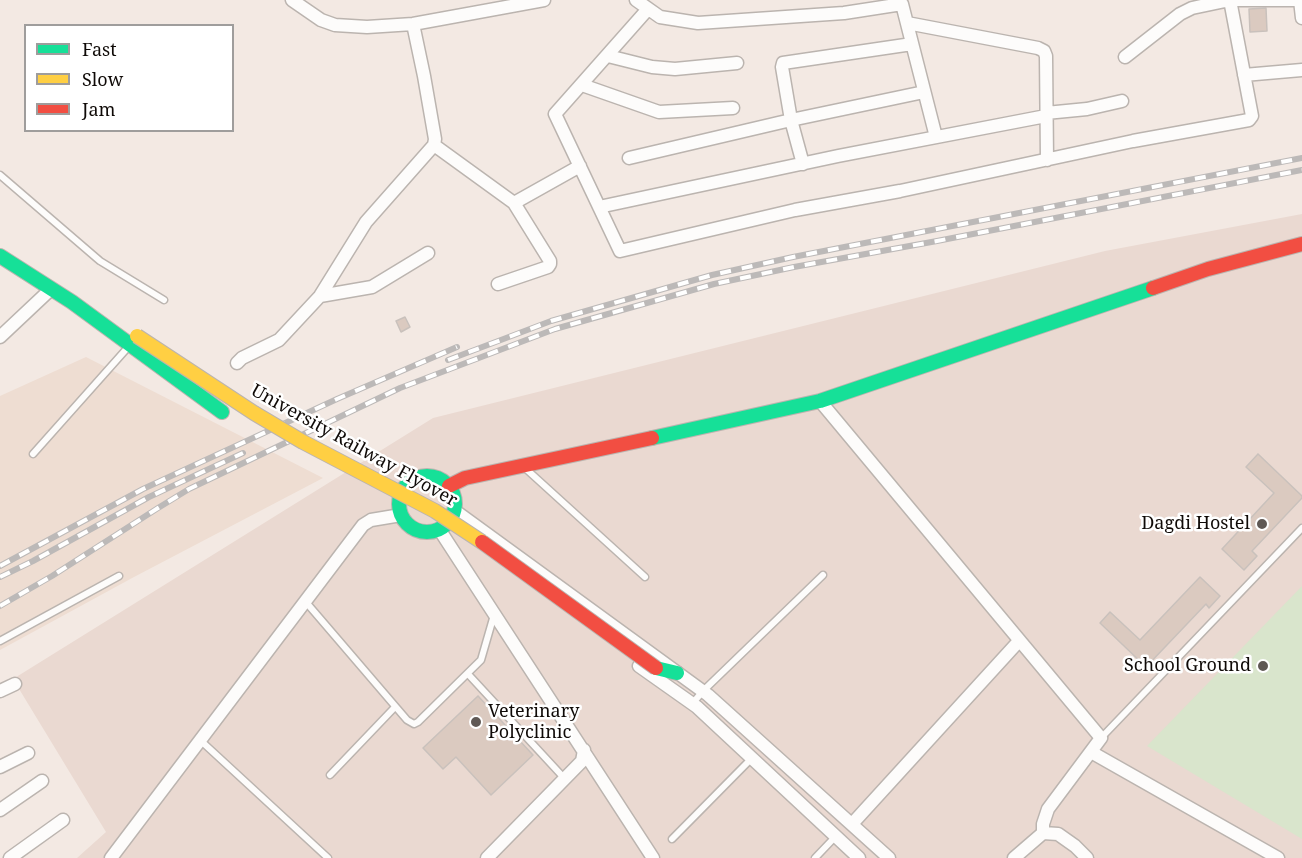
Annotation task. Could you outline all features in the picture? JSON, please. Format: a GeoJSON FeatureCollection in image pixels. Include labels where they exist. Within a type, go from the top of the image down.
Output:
{"type":"FeatureCollection","features":[{"type":"Feature","properties":{"kind":"main road","name":"University Railway Flyover"},"geometry":{"type":"LineString","coordinates":[[0,243],[254,413],[464,529],[656,668],[668,687]]}},
{"type":"Feature","properties":{"kind":"main road"},"geometry":{"type":"LineString","coordinates":[[449,486],[465,478],[820,401],[1208,269],[1302,244]]}},
{"type":"Feature","properties":{"kind":"main road"},"geometry":{"type":"LineString","coordinates":[[0,255],[72,302],[222,412]]}},
{"type":"Feature","properties":{"kind":"main road"},"geometry":{"type":"LineString","coordinates":[[418,477],[435,477],[449,486],[455,502],[454,510],[442,527],[422,532],[407,525],[401,515],[399,502],[400,494],[411,480],[418,477]]}},
{"type":"Feature","properties":{"kind":"main road","name":"University Railway Flyover"},"geometry":{"type":"LineString","coordinates":[[656,668],[677,673]]}},
{"type":"Feature","properties":{"kind":"street"},"geometry":{"type":"LineString","coordinates":[[292,0],[321,20],[335,25],[367,27],[413,24],[537,1]]}},
{"type":"Feature","properties":{"kind":"street"},"geometry":{"type":"LineString","coordinates":[[936,137],[902,4],[844,13],[699,23],[660,16],[643,3],[608,56],[555,114],[620,251],[795,210],[900,191],[1133,141],[1249,120],[1252,116],[1230,0]]}},
{"type":"Feature","properties":{"kind":"street"},"geometry":{"type":"LineString","coordinates":[[1125,57],[1185,11],[1230,0],[1300,0],[1302,18]]}},
{"type":"Feature","properties":{"kind":"street"},"geometry":{"type":"LineString","coordinates":[[907,23],[1044,51],[1046,56],[1047,160]]}},
{"type":"Feature","properties":{"kind":"street"},"geometry":{"type":"LineString","coordinates":[[237,363],[242,358],[279,340],[320,296],[366,222],[434,145],[435,139],[413,24]]}},
{"type":"Feature","properties":{"kind":"street"},"geometry":{"type":"LineString","coordinates":[[803,164],[791,120],[783,63],[912,44]]}},
{"type":"Feature","properties":{"kind":"street"},"geometry":{"type":"LineString","coordinates":[[608,56],[652,67],[675,69],[737,63]]}},
{"type":"Feature","properties":{"kind":"street"},"geometry":{"type":"LineString","coordinates":[[1244,75],[1302,70]]}},
{"type":"Feature","properties":{"kind":"street"},"geometry":{"type":"LineString","coordinates":[[582,86],[659,112],[733,108]]}},
{"type":"Feature","properties":{"kind":"street"},"geometry":{"type":"LineString","coordinates":[[629,158],[924,92]]}},
{"type":"Feature","properties":{"kind":"street"},"geometry":{"type":"LineString","coordinates":[[599,207],[1046,114],[1087,109],[1122,101]]}},
{"type":"Feature","properties":{"kind":"street"},"geometry":{"type":"LineString","coordinates":[[434,145],[514,203],[550,261],[548,267],[498,284]]}},
{"type":"Feature","properties":{"kind":"street"},"geometry":{"type":"LineString","coordinates":[[514,203],[580,166]]}},
{"type":"Feature","properties":{"kind":"street"},"geometry":{"type":"LineString","coordinates":[[320,296],[372,287],[428,253]]}},
{"type":"Feature","properties":{"kind":"street"},"geometry":{"type":"LineString","coordinates":[[0,337],[51,289]]}},
{"type":"Feature","properties":{"kind":"street"},"geometry":{"type":"LineString","coordinates":[[820,401],[1101,738],[1048,809],[1043,824],[1043,833]]}},
{"type":"Feature","properties":{"kind":"street"},"geometry":{"type":"LineString","coordinates":[[454,510],[703,691],[889,858]]}},
{"type":"Feature","properties":{"kind":"street"},"geometry":{"type":"LineString","coordinates":[[111,858],[363,525],[371,520],[401,515]]}},
{"type":"Feature","properties":{"kind":"street"},"geometry":{"type":"LineString","coordinates":[[442,527],[494,613],[653,858]]}},
{"type":"Feature","properties":{"kind":"street"},"geometry":{"type":"LineString","coordinates":[[442,527],[692,704],[859,858]]}},
{"type":"Feature","properties":{"kind":"street"},"geometry":{"type":"LineString","coordinates":[[852,824],[1019,641]]}},
{"type":"Feature","properties":{"kind":"street"},"geometry":{"type":"LineString","coordinates":[[0,692],[15,684]]}},
{"type":"Feature","properties":{"kind":"street"},"geometry":{"type":"LineString","coordinates":[[487,858],[582,761],[584,750]]}},
{"type":"Feature","properties":{"kind":"street"},"geometry":{"type":"LineString","coordinates":[[1092,752],[1278,858]]}},
{"type":"Feature","properties":{"kind":"street"},"geometry":{"type":"LineString","coordinates":[[0,767],[28,753]]}},
{"type":"Feature","properties":{"kind":"street"},"geometry":{"type":"LineString","coordinates":[[0,810],[42,781]]}},
{"type":"Feature","properties":{"kind":"street"},"geometry":{"type":"LineString","coordinates":[[10,858],[63,820]]}},
{"type":"Feature","properties":{"kind":"street"},"geometry":{"type":"LineString","coordinates":[[1014,858],[1043,833],[1058,834],[1088,858]]}},
{"type":"Feature","properties":{"kind":"lane"},"geometry":{"type":"LineString","coordinates":[[0,175],[100,261],[164,300]]}},
{"type":"Feature","properties":{"kind":"lane"},"geometry":{"type":"LineString","coordinates":[[33,454],[130,344]]}},
{"type":"Feature","properties":{"kind":"lane"},"geometry":{"type":"LineString","coordinates":[[522,465],[645,577]]}},
{"type":"Feature","properties":{"kind":"lane"},"geometry":{"type":"LineString","coordinates":[[1101,738],[1302,528]]}},
{"type":"Feature","properties":{"kind":"lane"},"geometry":{"type":"LineString","coordinates":[[692,704],[823,574]]}},
{"type":"Feature","properties":{"kind":"lane"},"geometry":{"type":"LineString","coordinates":[[0,641],[119,576]]}},
{"type":"Feature","properties":{"kind":"lane"},"geometry":{"type":"LineString","coordinates":[[304,600],[407,720],[414,724],[418,723],[481,660],[494,613]]}},
{"type":"Feature","properties":{"kind":"lane"},"geometry":{"type":"LineString","coordinates":[[468,674],[565,779]]}},
{"type":"Feature","properties":{"kind":"lane"},"geometry":{"type":"LineString","coordinates":[[330,775],[395,706]]}},
{"type":"Feature","properties":{"kind":"lane"},"geometry":{"type":"LineString","coordinates":[[200,740],[328,858]]}},
{"type":"Feature","properties":{"kind":"lane"},"geometry":{"type":"LineString","coordinates":[[672,839],[752,758]]}},
{"type":"Feature","properties":{"kind":"lane"},"geometry":{"type":"LineString","coordinates":[[815,858],[836,836]]}},
{"type":"Feature","properties":{"kind":"shaded area"},"geometry":{"type":"Polygon","coordinates":[[[1302,214],[1302,858],[77,858],[106,832],[13,679],[433,418],[1105,251],[1302,214]]]}},
{"type":"Feature","properties":{"kind":"shaded area"},"geometry":{"type":"Polygon","coordinates":[[[86,357],[323,478],[0,650],[0,396],[86,357]]]}},
{"type":"Feature","properties":{"kind":"green space","name":"School Ground"},"geometry":{"type":"Polygon","coordinates":[[[1302,586],[1302,839],[1147,746],[1302,586]]]}},
{"type":"Feature","properties":{"kind":"building"},"geometry":{"type":"Polygon","coordinates":[[[1266,8],[1267,31],[1250,32],[1249,9],[1266,8]]]}},
{"type":"Feature","properties":{"kind":"building"},"geometry":{"type":"Polygon","coordinates":[[[405,317],[410,327],[401,332],[396,321],[405,317]]]}},
{"type":"Feature","properties":{"kind":"building","name":"Dagdi Hostel"},"geometry":{"type":"Polygon","coordinates":[[[1258,454],[1302,498],[1252,551],[1257,556],[1244,570],[1222,549],[1274,493],[1246,467],[1258,454]]]}},
{"type":"Feature","properties":{"kind":"building","name":"Dagdi Hostel"},"geometry":{"type":"Polygon","coordinates":[[[1200,577],[1220,596],[1209,608],[1206,604],[1146,667],[1100,623],[1110,612],[1140,640],[1200,577]]]}},
{"type":"Feature","properties":{"kind":"building","name":"Veterinary Polyclinic"},"geometry":{"type":"Polygon","coordinates":[[[478,696],[533,755],[491,795],[456,757],[443,769],[423,748],[478,696]]]}},
{"type":"Feature","properties":{"kind":"railway"},"geometry":{"type":"LineString","coordinates":[[448,360],[551,321],[712,275],[793,257],[1302,158]]}},
{"type":"Feature","properties":{"kind":"railway"},"geometry":{"type":"LineString","coordinates":[[0,606],[52,576],[189,489],[400,388],[555,329],[714,284],[1302,170]]}},
{"type":"Feature","properties":{"kind":"railway"},"geometry":{"type":"LineString","coordinates":[[0,566],[143,489],[337,399],[457,347]]}},
{"type":"Feature","properties":{"kind":"railway"},"geometry":{"type":"LineString","coordinates":[[0,577],[149,497],[243,453]]}},
{"type":"Feature","properties":{"kind":"traffic: fast"},"geometry":{"type":"LineString","coordinates":[[0,256],[72,302],[222,412]]}},
{"type":"Feature","properties":{"kind":"traffic: fast"},"geometry":{"type":"LineString","coordinates":[[652,438],[820,401],[1153,288]]}},
{"type":"Feature","properties":{"kind":"traffic: fast"},"geometry":{"type":"LineString","coordinates":[[422,476],[432,476],[447,484],[453,493],[455,504],[453,515],[447,524],[432,532],[422,532],[411,527],[404,520],[399,509],[399,499],[404,488],[411,481],[422,476]]}},
{"type":"Feature","properties":{"kind":"traffic: fast"},"geometry":{"type":"LineString","coordinates":[[656,668],[677,673]]}},
{"type":"Feature","properties":{"kind":"traffic: jam"},"geometry":{"type":"LineString","coordinates":[[1153,288],[1208,269],[1302,244]]}},
{"type":"Feature","properties":{"kind":"traffic: jam"},"geometry":{"type":"LineString","coordinates":[[449,486],[465,478],[652,438]]}},
{"type":"Feature","properties":{"kind":"traffic: jam"},"geometry":{"type":"LineString","coordinates":[[482,542],[656,668]]}},
{"type":"Feature","properties":{"kind":"traffic: slow"},"geometry":{"type":"LineString","coordinates":[[137,336],[254,413],[303,442],[435,511],[482,542]]}},
{"type":"Feature","properties":{"kind":"place","name":"Dagdi Hostel"},"geometry":{"type":"Point","coordinates":[1262,524]}},
{"type":"Feature","properties":{"kind":"place","name":"School Ground"},"geometry":{"type":"Point","coordinates":[1263,666]}},
{"type":"Feature","properties":{"kind":"place","name":"Veterinary Polyclinic"},"geometry":{"type":"Point","coordinates":[476,722]}}]}
